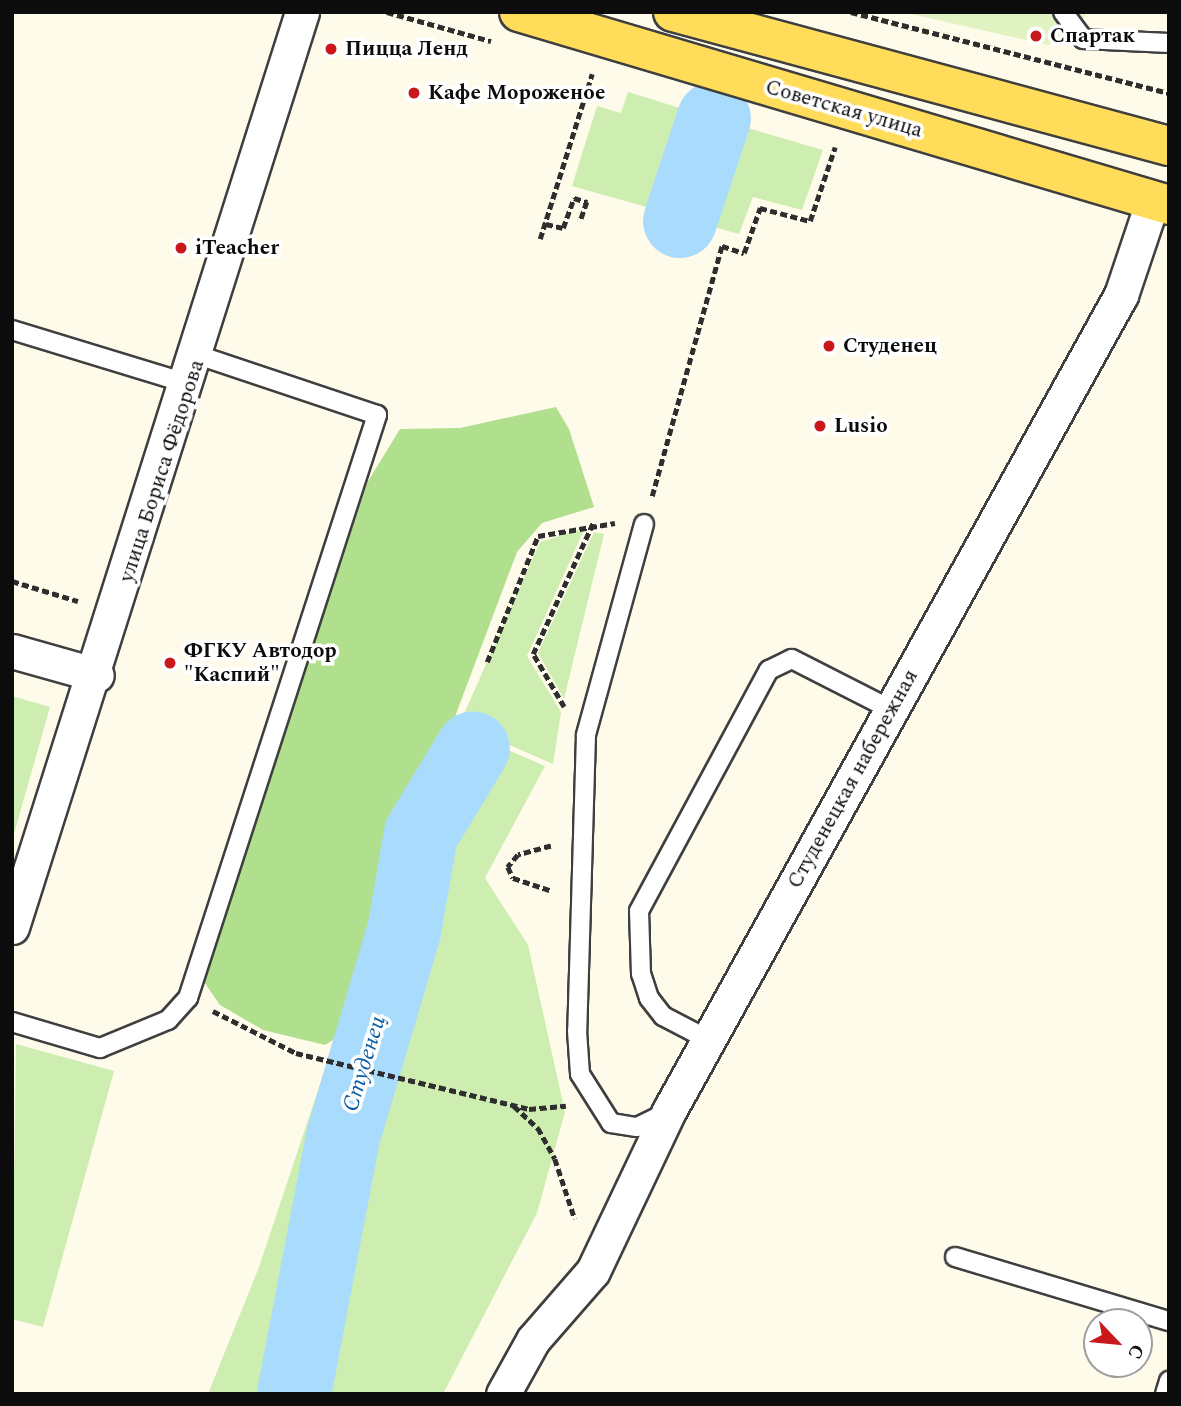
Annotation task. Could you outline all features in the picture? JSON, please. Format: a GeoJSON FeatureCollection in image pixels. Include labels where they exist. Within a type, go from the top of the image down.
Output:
{"type":"FeatureCollection","features":[{"type":"Feature","properties":{"kind":"main road","name":"Советская улица"},"geometry":{"type":"LineString","coordinates":[[519,12],[632,46],[836,125],[1161,203]]}},
{"type":"Feature","properties":{"kind":"main road"},"geometry":{"type":"LineString","coordinates":[[673,12],[845,62],[1168,146]]}},
{"type":"Feature","properties":{"kind":"main road","name":"Студенецкая набережная"},"geometry":{"type":"LineString","coordinates":[[1161,203],[1168,146]]}},
{"type":"Feature","properties":{"kind":"street","name":"улица Бориса Фёдорова"},"geometry":{"type":"LineString","coordinates":[[12,926],[117,612],[302,12]]}},
{"type":"Feature","properties":{"kind":"street","name":"Студенецкая набережная"},"geometry":{"type":"LineString","coordinates":[[503,1394],[533,1340],[593,1271],[669,1111],[1121,295],[1161,203]]}},
{"type":"Feature","properties":{"kind":"street"},"geometry":{"type":"LineString","coordinates":[[12,651],[97,675]]}},
{"type":"Feature","properties":{"kind":"lane"},"geometry":{"type":"LineString","coordinates":[[1063,12],[1083,39],[1169,43]]}},
{"type":"Feature","properties":{"kind":"lane"},"geometry":{"type":"LineString","coordinates":[[12,330],[194,369],[377,415],[188,998],[168,1020],[100,1048],[12,1022]]}},
{"type":"Feature","properties":{"kind":"lane"},"geometry":{"type":"LineString","coordinates":[[644,524],[607,650],[583,772],[577,1031],[580,1074],[594,1104],[611,1123],[637,1127],[669,1111]]}},
{"type":"Feature","properties":{"kind":"lane"},"geometry":{"type":"LineString","coordinates":[[709,1040],[663,1016],[649,998],[638,919],[769,670],[792,659],[892,710]]}},
{"type":"Feature","properties":{"kind":"lane"},"geometry":{"type":"LineString","coordinates":[[955,1257],[1169,1321]]}},
{"type":"Feature","properties":{"kind":"lane"},"geometry":{"type":"LineString","coordinates":[[1165,1394],[1169,1381]]}},
{"type":"Feature","properties":{"kind":"path"},"geometry":{"type":"LineString","coordinates":[[851,12],[1169,93]]}},
{"type":"Feature","properties":{"kind":"path"},"geometry":{"type":"LineString","coordinates":[[540,239],[593,70]]}},
{"type":"Feature","properties":{"kind":"path"},"geometry":{"type":"LineString","coordinates":[[487,662],[538,536],[594,523],[644,524],[722,246],[744,253],[760,208],[810,221],[836,125]]}},
{"type":"Feature","properties":{"kind":"path"},"geometry":{"type":"LineString","coordinates":[[546,223],[563,228],[574,198],[587,202],[580,222]]}},
{"type":"Feature","properties":{"kind":"path"},"geometry":{"type":"LineString","coordinates":[[567,711],[533,654],[594,523]]}},
{"type":"Feature","properties":{"kind":"path"},"geometry":{"type":"LineString","coordinates":[[12,581],[117,612]]}},
{"type":"Feature","properties":{"kind":"path"},"geometry":{"type":"LineString","coordinates":[[188,998],[296,1054],[513,1105],[594,1104]]}},
{"type":"Feature","properties":{"kind":"path"},"geometry":{"type":"LineString","coordinates":[[513,1105],[538,1128],[555,1159],[593,1271]]}},
{"type":"Feature","properties":{"kind":"green space","name":"Спартак"},"geometry":{"type":"Polygon","coordinates":[[[902,12],[1083,12],[1086,16],[1048,45],[902,12]]]}},
{"type":"Feature","properties":{"kind":"green space"},"geometry":{"type":"Polygon","coordinates":[[[628,92],[709,117],[686,185],[657,210],[572,186],[597,106],[621,113],[628,92]]]}},
{"type":"Feature","properties":{"kind":"green space"},"geometry":{"type":"Polygon","coordinates":[[[720,120],[823,150],[802,210],[753,197],[739,234],[706,225],[697,187],[720,120]]]}},
{"type":"Feature","properties":{"kind":"green space"},"geometry":{"type":"Polygon","coordinates":[[[556,407],[569,429],[594,507],[542,523],[517,552],[456,714],[453,728],[465,738],[471,770],[447,818],[417,940],[397,986],[364,1021],[325,1045],[263,1030],[220,1005],[204,982],[367,483],[400,429],[460,428],[556,407]]]}},
{"type":"Feature","properties":{"kind":"green space"},"geometry":{"type":"Polygon","coordinates":[[[585,528],[527,656],[561,712],[553,764],[460,723],[540,542],[585,528]]]}},
{"type":"Feature","properties":{"kind":"green space"},"geometry":{"type":"Polygon","coordinates":[[[594,532],[604,534],[564,699],[538,653],[594,532]]]}},
{"type":"Feature","properties":{"kind":"green space"},"geometry":{"type":"Polygon","coordinates":[[[12,696],[50,707],[12,841],[12,696]]]}},
{"type":"Feature","properties":{"kind":"green space"},"geometry":{"type":"Polygon","coordinates":[[[455,727],[545,766],[485,878],[528,945],[565,1112],[537,1213],[443,1394],[208,1394],[259,1267],[339,1027],[427,874],[455,727]]]}},
{"type":"Feature","properties":{"kind":"green space"},"geometry":{"type":"Polygon","coordinates":[[[16,1044],[114,1071],[43,1327],[12,1319],[16,1044]]]}},
{"type":"Feature","properties":{"kind":"waterway","name":"Студенец"},"geometry":{"type":"LineString","coordinates":[[680,221],[714,118]]}},
{"type":"Feature","properties":{"kind":"waterway","name":"Студенец"},"geometry":{"type":"LineString","coordinates":[[294,1394],[343,1137],[404,931],[421,834],[473,748]]}},
{"type":"Feature","properties":{"kind":"place","name":"Спартак"},"geometry":{"type":"Point","coordinates":[1036,36]}},
{"type":"Feature","properties":{"kind":"place","name":"Пицца Ленд"},"geometry":{"type":"Point","coordinates":[331,49]}},
{"type":"Feature","properties":{"kind":"place","name":"Кафе Мороженое"},"geometry":{"type":"Point","coordinates":[414,93]}},
{"type":"Feature","properties":{"kind":"place","name":"iTeacher"},"geometry":{"type":"Point","coordinates":[181,248]}},
{"type":"Feature","properties":{"kind":"place","name":"Студенец"},"geometry":{"type":"Point","coordinates":[829,346]}},
{"type":"Feature","properties":{"kind":"place","name":"Lusio"},"geometry":{"type":"Point","coordinates":[820,426]}},
{"type":"Feature","properties":{"kind":"place","name":"ФГКУ Автодор \"Каспий\""},"geometry":{"type":"Point","coordinates":[170,663]}}]}
